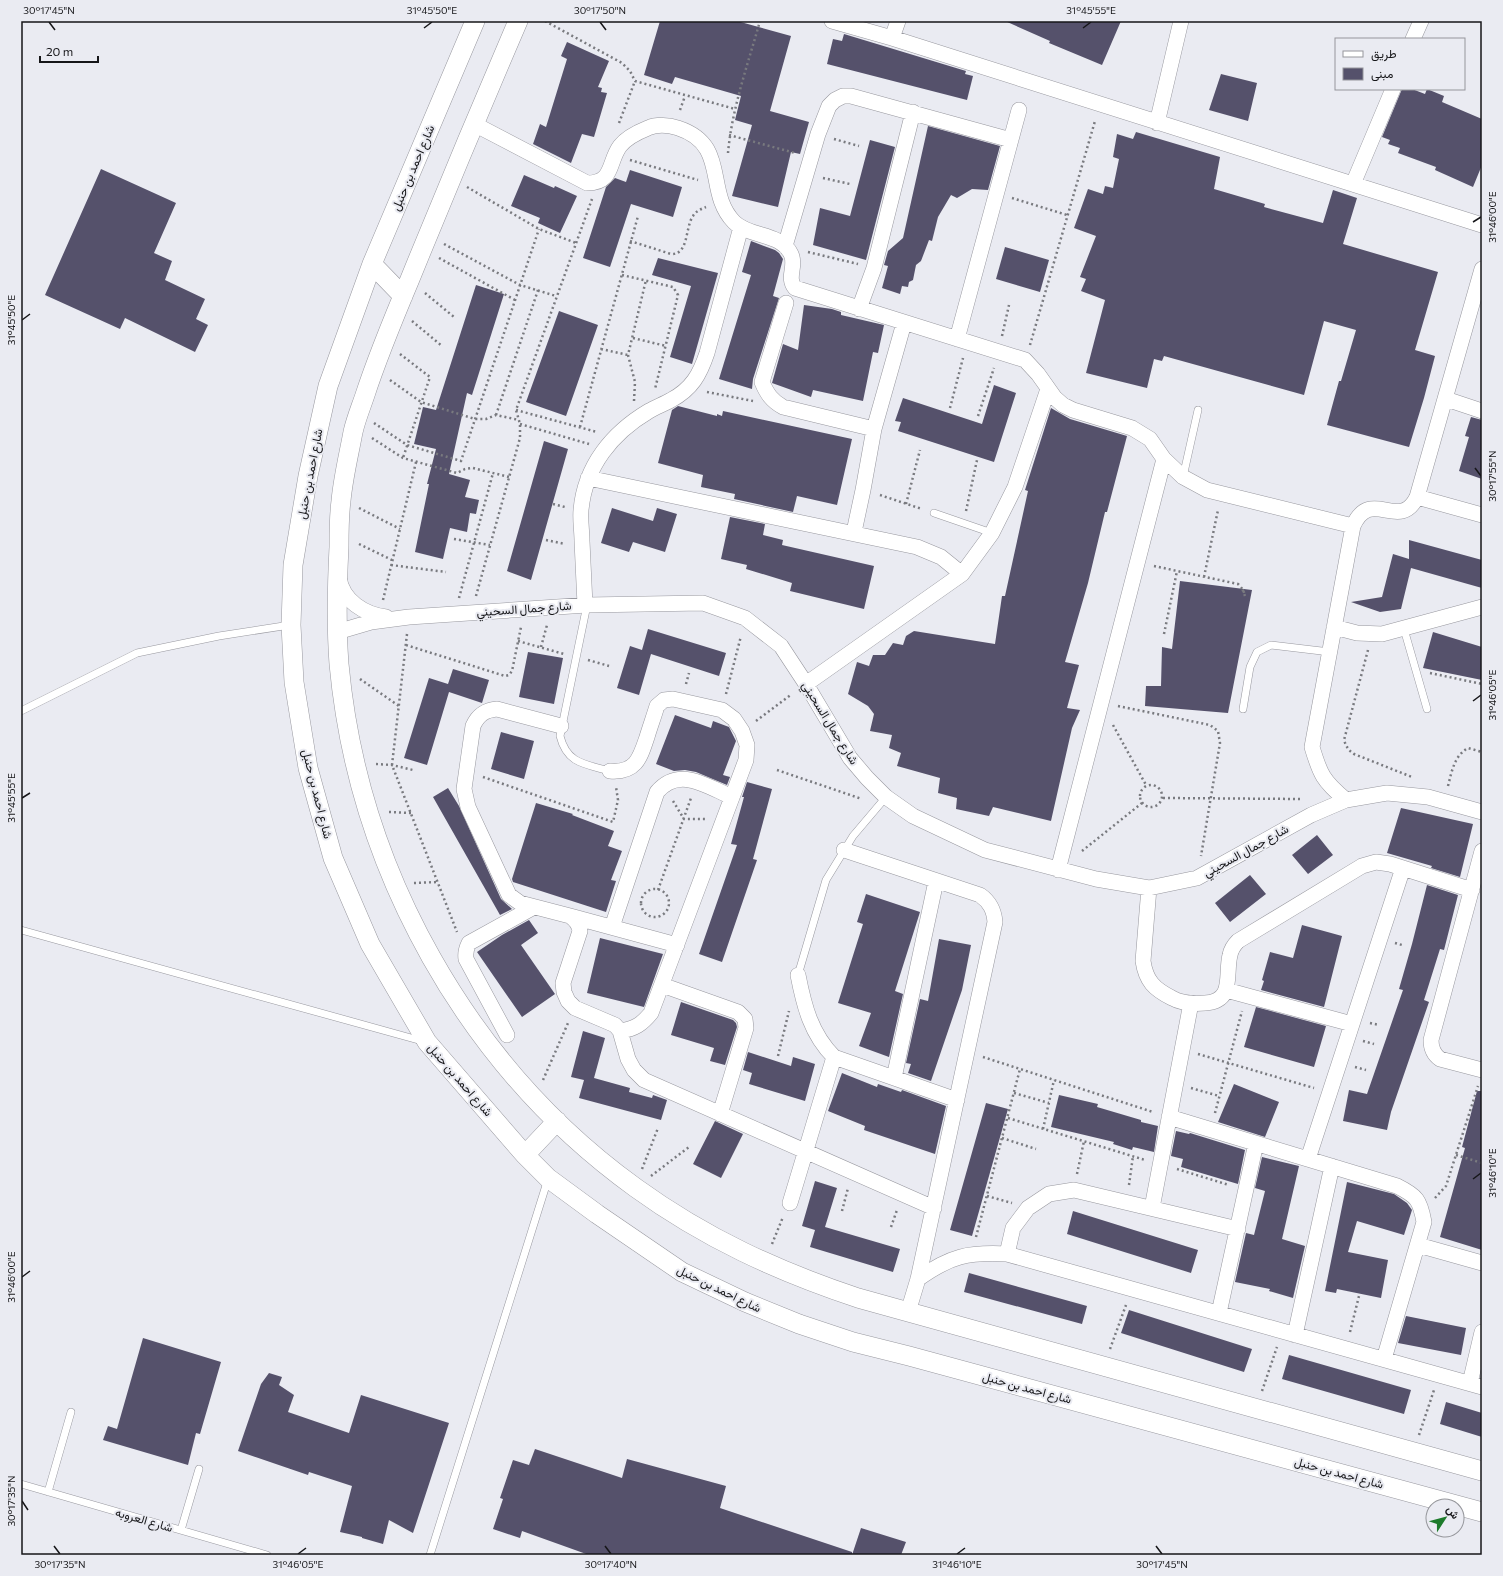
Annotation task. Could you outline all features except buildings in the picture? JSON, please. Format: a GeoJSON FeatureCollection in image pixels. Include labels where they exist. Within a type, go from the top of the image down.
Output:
{"type":"FeatureCollection","features":[{"type":"Feature","properties":{"kind":"street","name":"شارع احمد بن حنبل"},"geometry":{"type":"LineString","coordinates":[[476,21],[372,264],[328,386],[308,476],[292,565],[291,625],[294,682],[308,768],[333,858],[370,944],[427,1042],[525,1155],[548,1178],[597,1214],[682,1272],[745,1302],[798,1324],[853,1342],[1482,1512]]}},
{"type":"Feature","properties":{"kind":"street"},"geometry":{"type":"LineString","coordinates":[[518,21],[451,178],[374,368],[357,420],[341,499],[337,632],[345,713],[355,762],[368,812],[394,884],[422,942],[459,1004],[492,1050],[534,1099],[602,1162],[635,1188],[689,1223],[720,1241],[764,1263],[810,1282],[858,1298],[1482,1471]]}},
{"type":"Feature","properties":{"kind":"street"},"geometry":{"type":"LineString","coordinates":[[832,21],[892,38],[1353,184],[1481,222]]}},
{"type":"Feature","properties":{"kind":"street"},"geometry":{"type":"LineString","coordinates":[[892,38],[898,21]]}},
{"type":"Feature","properties":{"kind":"street"},"geometry":{"type":"LineString","coordinates":[[1157,123],[1181,21]]}},
{"type":"Feature","properties":{"kind":"street"},"geometry":{"type":"LineString","coordinates":[[1414,38],[1421,21]]}},
{"type":"Feature","properties":{"kind":"street"},"geometry":{"type":"LineString","coordinates":[[1353,184],[1393,90]]}},
{"type":"Feature","properties":{"kind":"street"},"geometry":{"type":"LineString","coordinates":[[785,246],[818,134],[828,106],[843,96],[851,96],[913,112],[1011,140]]}},
{"type":"Feature","properties":{"kind":"street"},"geometry":{"type":"LineString","coordinates":[[962,340],[996,193],[1019,110]]}},
{"type":"Feature","properties":{"kind":"street"},"geometry":{"type":"LineString","coordinates":[[859,309],[874,268],[913,112]]}},
{"type":"Feature","properties":{"kind":"street"},"geometry":{"type":"LineString","coordinates":[[474,124],[587,183],[598,182],[609,173],[620,146],[634,134],[650,127],[673,126],[686,131],[701,141],[711,156],[723,208],[741,227],[750,232],[777,240],[785,246],[791,254],[794,264],[790,278],[795,288],[1025,360],[1038,374],[1059,402],[1073,410],[1132,428],[1150,439],[1164,458],[1183,477],[1207,490],[1353,526]]}},
{"type":"Feature","properties":{"kind":"street"},"geometry":{"type":"LineString","coordinates":[[586,605],[581,510],[588,478],[604,448],[615,437],[632,423],[650,411],[672,400],[688,388],[700,372],[708,353],[741,227]]}},
{"type":"Feature","properties":{"kind":"street"},"geometry":{"type":"LineString","coordinates":[[372,264],[403,295]]}},
{"type":"Feature","properties":{"kind":"street"},"geometry":{"type":"LineString","coordinates":[[1346,800],[1330,787],[1319,771],[1312,747],[1353,526],[1360,514],[1367,510],[1374,508],[1398,513],[1407,510],[1417,497],[1482,269]]}},
{"type":"Feature","properties":{"kind":"street"},"geometry":{"type":"LineString","coordinates":[[786,303],[762,382],[766,392],[773,401],[783,407],[874,429]]}},
{"type":"Feature","properties":{"kind":"street"},"geometry":{"type":"LineString","coordinates":[[854,532],[864,490],[874,429],[904,323]]}},
{"type":"Feature","properties":{"kind":"street"},"geometry":{"type":"LineString","coordinates":[[806,684],[962,574],[992,533],[1015,487],[1048,389]]}},
{"type":"Feature","properties":{"kind":"street"},"geometry":{"type":"LineString","coordinates":[[1446,399],[1482,411]]}},
{"type":"Feature","properties":{"kind":"street"},"geometry":{"type":"LineString","coordinates":[[1058,870],[1164,458]]}},
{"type":"Feature","properties":{"kind":"street"},"geometry":{"type":"LineString","coordinates":[[588,478],[917,546],[941,558],[962,574]]}},
{"type":"Feature","properties":{"kind":"street"},"geometry":{"type":"LineString","coordinates":[[1417,497],[1482,516]]}},
{"type":"Feature","properties":{"kind":"street"},"geometry":{"type":"LineString","coordinates":[[338,571],[339,581],[349,599],[364,610],[386,617]]}},
{"type":"Feature","properties":{"kind":"street","name":"شارع جمال السحيني"},"geometry":{"type":"LineString","coordinates":[[337,632],[386,617],[409,617],[586,605],[703,603],[745,618],[781,646],[806,684],[850,758],[883,801],[985,850],[1096,879],[1149,888],[1197,878],[1311,815],[1346,800],[1387,793],[1428,797],[1482,812]]}},
{"type":"Feature","properties":{"kind":"street"},"geometry":{"type":"LineString","coordinates":[[1334,627],[1357,633],[1382,634],[1482,608]]}},
{"type":"Feature","properties":{"kind":"street"},"geometry":{"type":"LineString","coordinates":[[610,771],[619,772],[634,764],[640,756],[657,706],[664,700],[673,699],[722,710],[734,719],[742,731],[747,745],[746,760],[651,1013],[643,1023],[632,1029],[620,1031]]}},
{"type":"Feature","properties":{"kind":"street"},"geometry":{"type":"LineString","coordinates":[[561,726],[497,710],[489,710],[476,719],[473,726],[465,771],[464,789],[468,807],[506,889],[514,900],[520,903],[677,945]]}},
{"type":"Feature","properties":{"kind":"street"},"geometry":{"type":"LineString","coordinates":[[612,928],[657,792],[663,785],[671,780],[680,778],[696,782],[732,796]]}},
{"type":"Feature","properties":{"kind":"street"},"geometry":{"type":"LineString","coordinates":[[844,850],[980,895],[992,906],[994,914],[995,922],[934,1208],[918,1279],[908,1312]]}},
{"type":"Feature","properties":{"kind":"street"},"geometry":{"type":"LineString","coordinates":[[1481,1075],[1440,1059],[1436,1056],[1431,1046],[1431,1040],[1482,851]]}},
{"type":"Feature","properties":{"kind":"street"},"geometry":{"type":"LineString","coordinates":[[1149,888],[1143,961],[1145,972],[1150,982],[1158,991],[1174,999],[1191,1003],[1211,1003],[1217,1000],[1226,990],[1230,955],[1233,947],[1244,937],[1362,866],[1376,862],[1390,864],[1472,890]]}},
{"type":"Feature","properties":{"kind":"street"},"geometry":{"type":"LineString","coordinates":[[1308,1159],[1403,868]]}},
{"type":"Feature","properties":{"kind":"street"},"geometry":{"type":"LineString","coordinates":[[894,1078],[936,881]]}},
{"type":"Feature","properties":{"kind":"street"},"geometry":{"type":"LineString","coordinates":[[507,1035],[466,959],[465,953],[469,943],[534,907]]}},
{"type":"Feature","properties":{"kind":"street"},"geometry":{"type":"LineString","coordinates":[[570,916],[577,922],[580,931],[563,983],[564,992],[568,1001],[574,1008],[615,1026],[620,1031],[628,1059],[634,1070],[644,1080],[934,1208]]}},
{"type":"Feature","properties":{"kind":"street"},"geometry":{"type":"LineString","coordinates":[[798,975],[803,1005],[816,1034],[825,1048],[834,1057],[957,1100]]}},
{"type":"Feature","properties":{"kind":"street"},"geometry":{"type":"LineString","coordinates":[[662,985],[738,1012],[745,1019],[746,1028],[720,1114]]}},
{"type":"Feature","properties":{"kind":"street"},"geometry":{"type":"LineString","coordinates":[[1226,990],[1352,1024]]}},
{"type":"Feature","properties":{"kind":"street"},"geometry":{"type":"LineString","coordinates":[[1152,1208],[1191,1003]]}},
{"type":"Feature","properties":{"kind":"street"},"geometry":{"type":"LineString","coordinates":[[790,1203],[834,1057]]}},
{"type":"Feature","properties":{"kind":"street"},"geometry":{"type":"LineString","coordinates":[[1169,1117],[1397,1186],[1411,1193],[1421,1206],[1424,1222],[1384,1359]]}},
{"type":"Feature","properties":{"kind":"street"},"geometry":{"type":"LineString","coordinates":[[525,1155],[557,1121]]}},
{"type":"Feature","properties":{"kind":"street"},"geometry":{"type":"LineString","coordinates":[[1219,1314],[1256,1143]]}},
{"type":"Feature","properties":{"kind":"street"},"geometry":{"type":"LineString","coordinates":[[1289,1333],[1332,1166]]}},
{"type":"Feature","properties":{"kind":"street"},"geometry":{"type":"LineString","coordinates":[[1007,1254],[1013,1228],[1028,1208],[1049,1194],[1074,1190],[1238,1229]]}},
{"type":"Feature","properties":{"kind":"street"},"geometry":{"type":"LineString","coordinates":[[1418,1245],[1482,1263]]}},
{"type":"Feature","properties":{"kind":"street"},"geometry":{"type":"LineString","coordinates":[[918,1279],[937,1265],[959,1256],[983,1253],[1007,1254],[1476,1385],[1482,1332]]}},
{"type":"Feature","properties":{"kind":"lane"},"geometry":{"type":"LineString","coordinates":[[1183,477],[1198,410]]}},
{"type":"Feature","properties":{"kind":"lane"},"geometry":{"type":"LineString","coordinates":[[934,513],[992,533]]}},
{"type":"Feature","properties":{"kind":"lane"},"geometry":{"type":"LineString","coordinates":[[586,605],[560,736],[562,746],[568,755],[576,762],[610,771]]}},
{"type":"Feature","properties":{"kind":"lane"},"geometry":{"type":"LineString","coordinates":[[21,711],[137,653],[219,636],[291,625]]}},
{"type":"Feature","properties":{"kind":"lane"},"geometry":{"type":"LineString","coordinates":[[1404,629],[1427,709]]}},
{"type":"Feature","properties":{"kind":"lane"},"geometry":{"type":"LineString","coordinates":[[1243,709],[1250,667],[1258,652],[1271,645],[1330,652]]}},
{"type":"Feature","properties":{"kind":"lane"},"geometry":{"type":"LineString","coordinates":[[798,975],[826,880],[852,836],[883,801]]}},
{"type":"Feature","properties":{"kind":"lane"},"geometry":{"type":"LineString","coordinates":[[21,930],[427,1042]]}},
{"type":"Feature","properties":{"kind":"lane"},"geometry":{"type":"LineString","coordinates":[[430,1555],[548,1178]]}},
{"type":"Feature","properties":{"kind":"lane"},"geometry":{"type":"LineString","coordinates":[[48,1492],[71,1412]]}},
{"type":"Feature","properties":{"kind":"lane"},"geometry":{"type":"LineString","coordinates":[[181,1530],[199,1469]]}},
{"type":"Feature","properties":{"kind":"lane","name":"شارع العروبه"},"geometry":{"type":"LineString","coordinates":[[21,1484],[267,1555]]}},
{"type":"Feature","properties":{"kind":"path"},"geometry":{"type":"LineString","coordinates":[[545,21],[622,62],[630,71],[635,81],[619,124]]}},
{"type":"Feature","properties":{"kind":"path"},"geometry":{"type":"LineString","coordinates":[[728,157],[729,135],[735,109],[760,21]]}},
{"type":"Feature","properties":{"kind":"path"},"geometry":{"type":"LineString","coordinates":[[635,81],[735,109]]}},
{"type":"Feature","properties":{"kind":"path"},"geometry":{"type":"LineString","coordinates":[[1025,360],[1100,105]]}},
{"type":"Feature","properties":{"kind":"path"},"geometry":{"type":"LineString","coordinates":[[818,134],[859,146]]}},
{"type":"Feature","properties":{"kind":"path"},"geometry":{"type":"LineString","coordinates":[[729,135],[811,158]]}},
{"type":"Feature","properties":{"kind":"path"},"geometry":{"type":"LineString","coordinates":[[616,156],[717,185]]}},
{"type":"Feature","properties":{"kind":"path"},"geometry":{"type":"LineString","coordinates":[[806,174],[850,184]]}},
{"type":"Feature","properties":{"kind":"path"},"geometry":{"type":"LineString","coordinates":[[451,178],[539,229],[576,243]]}},
{"type":"Feature","properties":{"kind":"path"},"geometry":{"type":"LineString","coordinates":[[472,612],[520,438],[520,424],[516,410],[598,182]]}},
{"type":"Feature","properties":{"kind":"path"},"geometry":{"type":"LineString","coordinates":[[996,193],[1067,215]]}},
{"type":"Feature","properties":{"kind":"path"},"geometry":{"type":"LineString","coordinates":[[630,242],[671,254],[677,254],[682,250],[691,217],[696,212],[709,205],[723,208]]}},
{"type":"Feature","properties":{"kind":"path"},"geometry":{"type":"LineString","coordinates":[[580,427],[638,216]]}},
{"type":"Feature","properties":{"kind":"path"},"geometry":{"type":"LineString","coordinates":[[357,420],[407,445],[461,460],[539,229]]}},
{"type":"Feature","properties":{"kind":"path"},"geometry":{"type":"LineString","coordinates":[[425,242],[520,284],[556,296]]}},
{"type":"Feature","properties":{"kind":"path"},"geometry":{"type":"LineString","coordinates":[[425,242],[515,300]]}},
{"type":"Feature","properties":{"kind":"path"},"geometry":{"type":"LineString","coordinates":[[785,246],[874,268]]}},
{"type":"Feature","properties":{"kind":"path"},"geometry":{"type":"LineString","coordinates":[[622,275],[673,287],[678,295],[650,411]]}},
{"type":"Feature","properties":{"kind":"path"},"geometry":{"type":"LineString","coordinates":[[632,423],[635,382],[628,355],[646,280]]}},
{"type":"Feature","properties":{"kind":"path"},"geometry":{"type":"LineString","coordinates":[[496,415],[538,290]]}},
{"type":"Feature","properties":{"kind":"path"},"geometry":{"type":"LineString","coordinates":[[403,295],[454,317]]}},
{"type":"Feature","properties":{"kind":"path"},"geometry":{"type":"LineString","coordinates":[[403,295],[442,346]]}},
{"type":"Feature","properties":{"kind":"path"},"geometry":{"type":"LineString","coordinates":[[978,416],[999,352],[1009,306]]}},
{"type":"Feature","properties":{"kind":"path"},"geometry":{"type":"LineString","coordinates":[[633,338],[666,346]]}},
{"type":"Feature","properties":{"kind":"path"},"geometry":{"type":"LineString","coordinates":[[950,408],[962,340]]}},
{"type":"Feature","properties":{"kind":"path"},"geometry":{"type":"LineString","coordinates":[[384,341],[430,377],[403,458]]}},
{"type":"Feature","properties":{"kind":"path"},"geometry":{"type":"LineString","coordinates":[[601,349],[628,355]]}},
{"type":"Feature","properties":{"kind":"path"},"geometry":{"type":"LineString","coordinates":[[374,368],[421,402],[475,419],[486,419],[496,415],[519,420]]}},
{"type":"Feature","properties":{"kind":"path"},"geometry":{"type":"LineString","coordinates":[[688,388],[754,401]]}},
{"type":"Feature","properties":{"kind":"path"},"geometry":{"type":"LineString","coordinates":[[516,410],[615,437]]}},
{"type":"Feature","properties":{"kind":"path"},"geometry":{"type":"LineString","coordinates":[[357,420],[403,458],[457,473],[465,469],[473,468],[509,477]]}},
{"type":"Feature","properties":{"kind":"path"},"geometry":{"type":"LineString","coordinates":[[520,424],[604,448]]}},
{"type":"Feature","properties":{"kind":"path"},"geometry":{"type":"LineString","coordinates":[[906,504],[920,450]]}},
{"type":"Feature","properties":{"kind":"path"},"geometry":{"type":"LineString","coordinates":[[964,523],[977,460]]}},
{"type":"Feature","properties":{"kind":"path"},"geometry":{"type":"LineString","coordinates":[[386,617],[391,565],[416,462]]}},
{"type":"Feature","properties":{"kind":"path"},"geometry":{"type":"LineString","coordinates":[[455,614],[493,473]]}},
{"type":"Feature","properties":{"kind":"path"},"geometry":{"type":"LineString","coordinates":[[864,490],[934,513]]}},
{"type":"Feature","properties":{"kind":"path"},"geometry":{"type":"LineString","coordinates":[[1204,577],[1222,494]]}},
{"type":"Feature","properties":{"kind":"path"},"geometry":{"type":"LineString","coordinates":[[341,499],[400,529]]}},
{"type":"Feature","properties":{"kind":"path"},"geometry":{"type":"LineString","coordinates":[[339,535],[392,560]]}},
{"type":"Feature","properties":{"kind":"path"},"geometry":{"type":"LineString","coordinates":[[454,539],[490,545]]}},
{"type":"Feature","properties":{"kind":"path"},"geometry":{"type":"LineString","coordinates":[[1138,562],[1238,584],[1242,588]]}},
{"type":"Feature","properties":{"kind":"path"},"geometry":{"type":"LineString","coordinates":[[391,565],[446,572]]}},
{"type":"Feature","properties":{"kind":"path"},"geometry":{"type":"LineString","coordinates":[[1164,634],[1177,571]]}},
{"type":"Feature","properties":{"kind":"path"},"geometry":{"type":"LineString","coordinates":[[541,647],[552,607]]}},
{"type":"Feature","properties":{"kind":"path"},"geometry":{"type":"LineString","coordinates":[[406,645],[507,676],[512,671],[525,609]]}},
{"type":"Feature","properties":{"kind":"path"},"geometry":{"type":"LineString","coordinates":[[409,617],[392,765],[465,953]]}},
{"type":"Feature","properties":{"kind":"path"},"geometry":{"type":"LineString","coordinates":[[722,710],[745,618]]}},
{"type":"Feature","properties":{"kind":"path"},"geometry":{"type":"LineString","coordinates":[[1382,634],[1371,643],[1368,650],[1344,740],[1345,744],[1354,754],[1414,778],[1421,784],[1428,797]]}},
{"type":"Feature","properties":{"kind":"path"},"geometry":{"type":"LineString","coordinates":[[339,664],[399,706]]}},
{"type":"Feature","properties":{"kind":"path"},"geometry":{"type":"LineString","coordinates":[[1416,670],[1482,684]]}},
{"type":"Feature","properties":{"kind":"path"},"geometry":{"type":"LineString","coordinates":[[742,731],[806,684]]}},
{"type":"Feature","properties":{"kind":"path"},"geometry":{"type":"LineString","coordinates":[[1102,703],[1146,785]]}},
{"type":"Feature","properties":{"kind":"path"},"geometry":{"type":"LineString","coordinates":[[1102,703],[1210,725],[1218,731],[1220,743],[1197,878]]}},
{"type":"Feature","properties":{"kind":"path"},"geometry":{"type":"LineString","coordinates":[[1444,801],[1457,756],[1468,748],[1482,752]]}},
{"type":"Feature","properties":{"kind":"path"},"geometry":{"type":"LineString","coordinates":[[355,762],[392,765],[413,770]]}},
{"type":"Feature","properties":{"kind":"path"},"geometry":{"type":"LineString","coordinates":[[777,770],[883,801]]}},
{"type":"Feature","properties":{"kind":"path"},"geometry":{"type":"LineString","coordinates":[[465,771],[613,822],[618,800],[616,785],[610,771]]}},
{"type":"Feature","properties":{"kind":"path"},"geometry":{"type":"LineString","coordinates":[[658,890],[696,782]]}},
{"type":"Feature","properties":{"kind":"path"},"geometry":{"type":"LineString","coordinates":[[1151,784],[1160,788],[1163,798],[1156,806],[1151,807],[1142,803],[1140,793],[1146,785],[1151,784]]}},
{"type":"Feature","properties":{"kind":"path"},"geometry":{"type":"LineString","coordinates":[[663,785],[684,819]]}},
{"type":"Feature","properties":{"kind":"path"},"geometry":{"type":"LineString","coordinates":[[1163,798],[1306,799]]}},
{"type":"Feature","properties":{"kind":"path"},"geometry":{"type":"LineString","coordinates":[[1058,870],[1142,803]]}},
{"type":"Feature","properties":{"kind":"path"},"geometry":{"type":"LineString","coordinates":[[684,819],[723,819]]}},
{"type":"Feature","properties":{"kind":"path"},"geometry":{"type":"LineString","coordinates":[[650,890],[658,890],[666,895],[668,907],[660,916],[654,917],[648,915],[643,910],[641,905],[642,898],[645,893],[650,890]]}},
{"type":"Feature","properties":{"kind":"path"},"geometry":{"type":"LineString","coordinates":[[1210,1129],[1246,996]]}},
{"type":"Feature","properties":{"kind":"path"},"geometry":{"type":"LineString","coordinates":[[778,1056],[790,1004]]}},
{"type":"Feature","properties":{"kind":"path"},"geometry":{"type":"LineString","coordinates":[[534,1099],[574,1008]]}},
{"type":"Feature","properties":{"kind":"path"},"geometry":{"type":"LineString","coordinates":[[1182,1049],[1330,1092]]}},
{"type":"Feature","properties":{"kind":"path"},"geometry":{"type":"LineString","coordinates":[[967,1052],[1169,1117]]}},
{"type":"Feature","properties":{"kind":"path"},"geometry":{"type":"LineString","coordinates":[[972,1254],[1020,1070]]}},
{"type":"Feature","properties":{"kind":"path"},"geometry":{"type":"LineString","coordinates":[[1421,1206],[1435,1198],[1446,1186],[1481,1075]]}},
{"type":"Feature","properties":{"kind":"path"},"geometry":{"type":"LineString","coordinates":[[1043,1129],[1054,1080]]}},
{"type":"Feature","properties":{"kind":"path"},"geometry":{"type":"LineString","coordinates":[[1176,1084],[1219,1096]]}},
{"type":"Feature","properties":{"kind":"path"},"geometry":{"type":"LineString","coordinates":[[1014,1093],[1049,1102]]}},
{"type":"Feature","properties":{"kind":"path"},"geometry":{"type":"LineString","coordinates":[[1008,1118],[1246,1190]]}},
{"type":"Feature","properties":{"kind":"path"},"geometry":{"type":"LineString","coordinates":[[635,1188],[658,1128]]}},
{"type":"Feature","properties":{"kind":"path"},"geometry":{"type":"LineString","coordinates":[[1002,1138],[1036,1149]]}},
{"type":"Feature","properties":{"kind":"path"},"geometry":{"type":"LineString","coordinates":[[1074,1190],[1084,1141]]}},
{"type":"Feature","properties":{"kind":"path"},"geometry":{"type":"LineString","coordinates":[[635,1188],[689,1147]]}},
{"type":"Feature","properties":{"kind":"path"},"geometry":{"type":"LineString","coordinates":[[1456,1155],[1482,1163]]}},
{"type":"Feature","properties":{"kind":"path"},"geometry":{"type":"LineString","coordinates":[[1126,1202],[1133,1156]]}},
{"type":"Feature","properties":{"kind":"path"},"geometry":{"type":"LineString","coordinates":[[842,1211],[852,1172]]}},
{"type":"Feature","properties":{"kind":"path"},"geometry":{"type":"LineString","coordinates":[[987,1196],[1028,1208]]}},
{"type":"Feature","properties":{"kind":"path"},"geometry":{"type":"LineString","coordinates":[[764,1263],[790,1203]]}},
{"type":"Feature","properties":{"kind":"path"},"geometry":{"type":"LineString","coordinates":[[1104,1366],[1132,1289]]}},
{"type":"Feature","properties":{"kind":"path"},"geometry":{"type":"LineString","coordinates":[[1345,1349],[1359,1296]]}},
{"type":"Feature","properties":{"kind":"path"},"geometry":{"type":"LineString","coordinates":[[1256,1408],[1289,1333]]}},
{"type":"Feature","properties":{"kind":"path"},"geometry":{"type":"LineString","coordinates":[[1413,1452],[1440,1375]]}}]}
